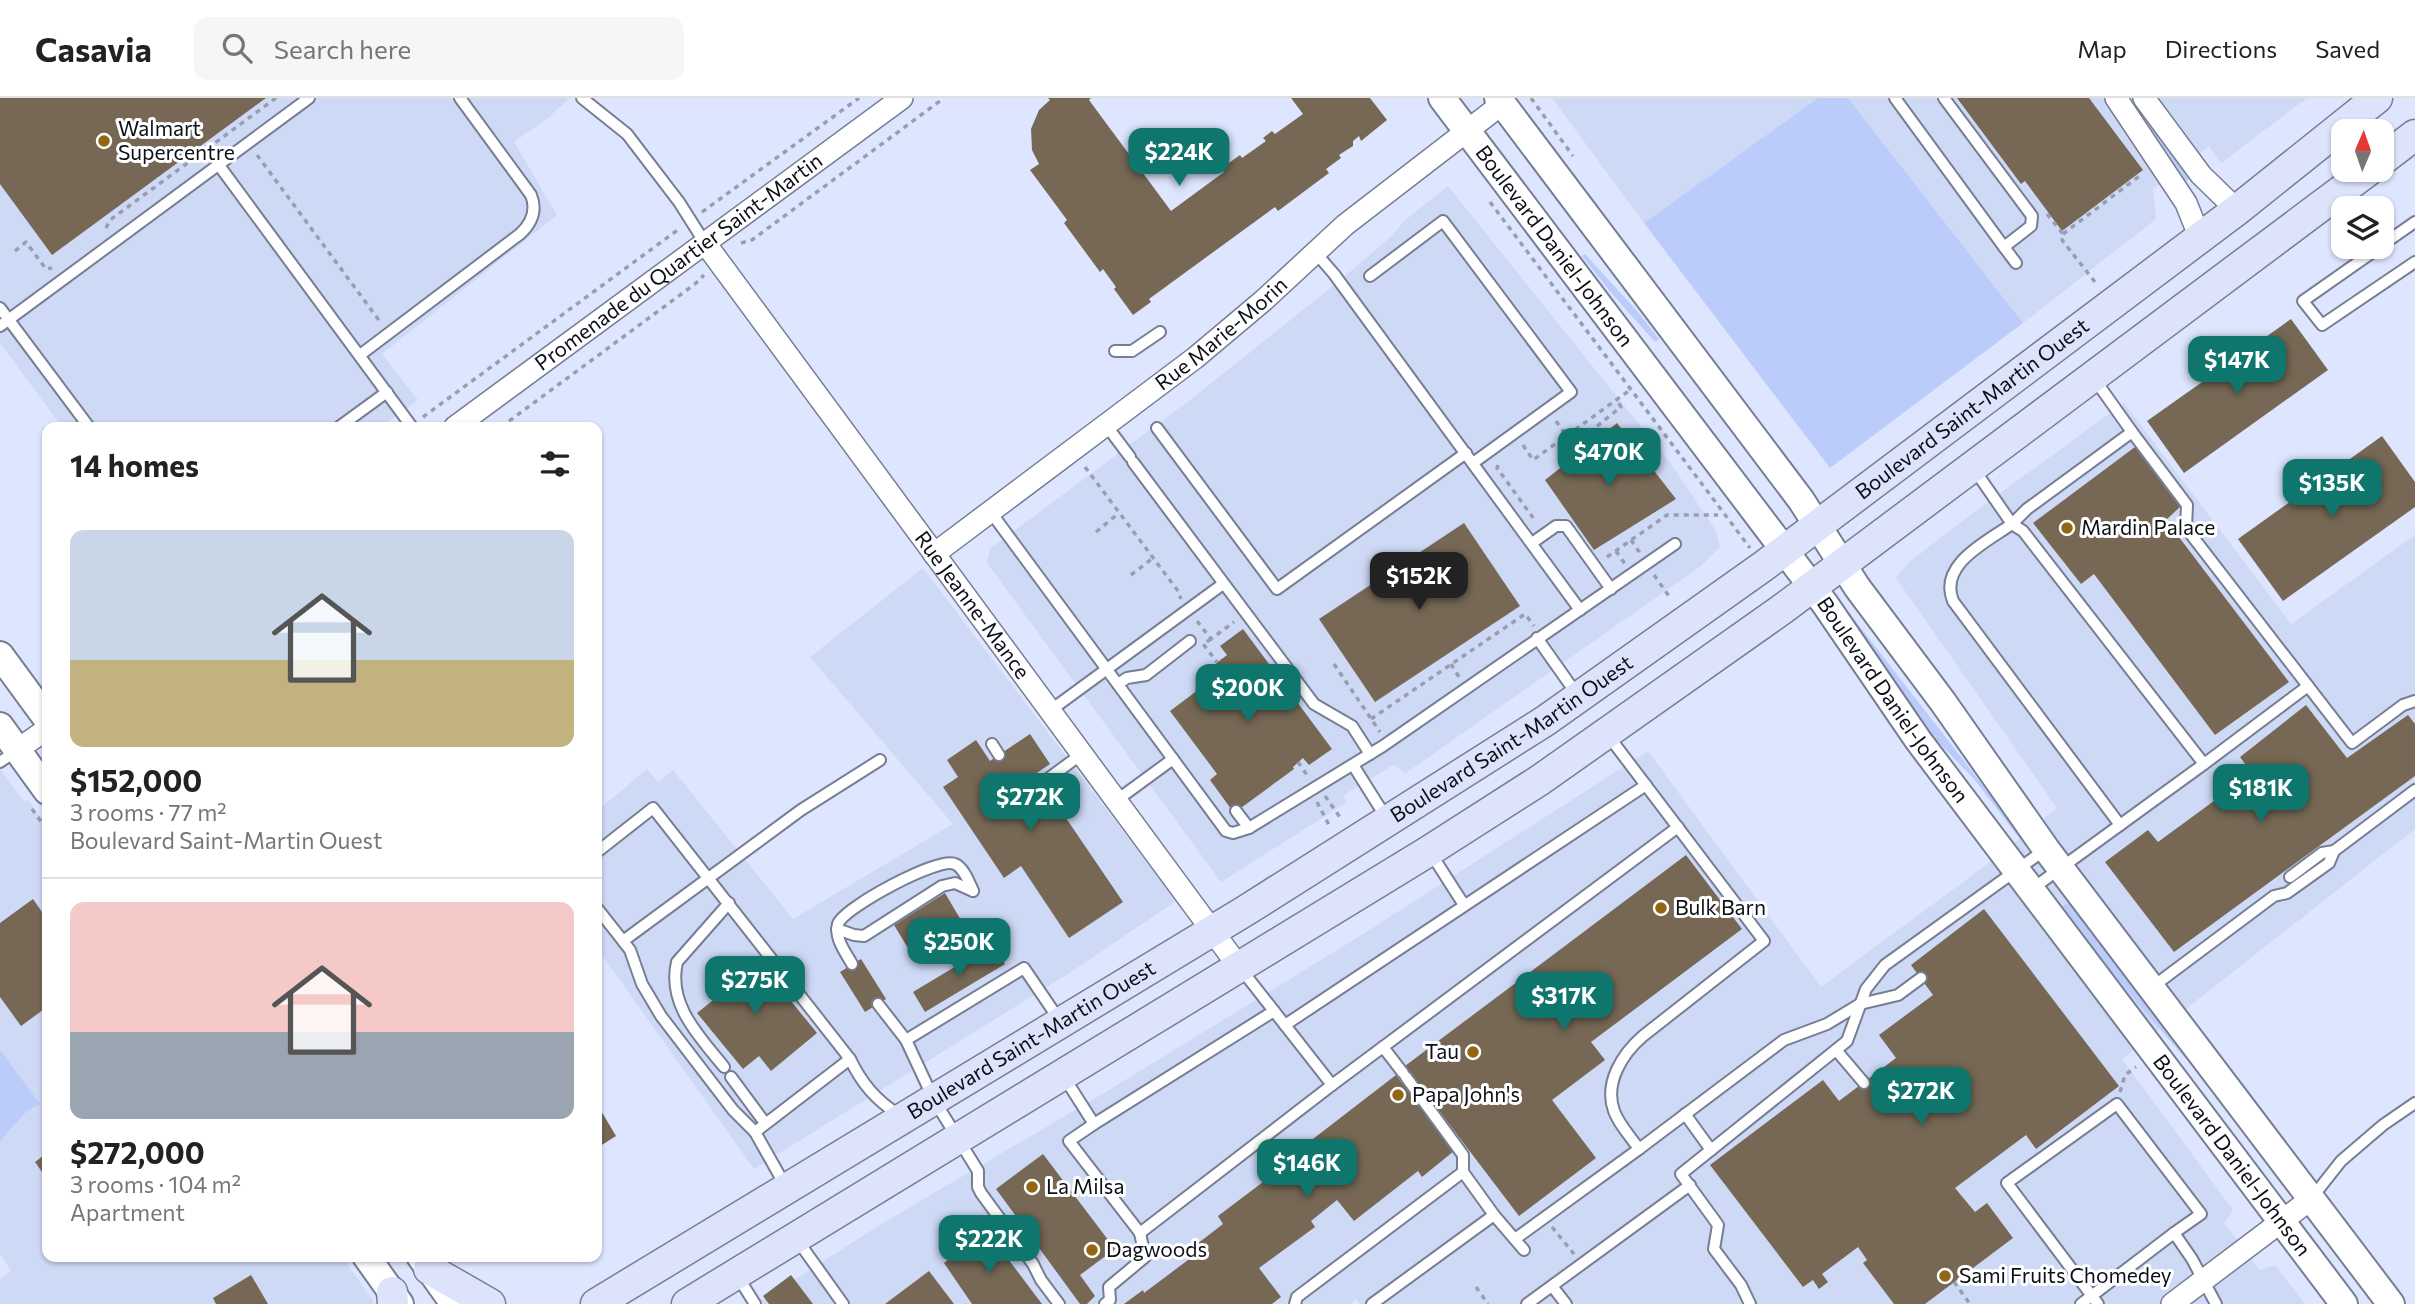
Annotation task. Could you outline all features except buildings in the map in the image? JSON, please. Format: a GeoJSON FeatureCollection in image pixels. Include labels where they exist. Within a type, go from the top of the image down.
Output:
{"type":"FeatureCollection","features":[{"type":"Feature","properties":{"kind":"main road","name":"Boulevard Saint-Martin Ouest"},"geometry":{"type":"LineString","coordinates":[[596,1304],[1213,931],[1389,822],[1579,697],[1783,552],[2237,210],[2377,98]]}},
{"type":"Feature","properties":{"kind":"main road"},"geometry":{"type":"LineString","coordinates":[[2394,151],[2415,135]]}},
{"type":"Feature","properties":{"kind":"main road"},"geometry":{"type":"LineString","coordinates":[[687,1304],[1517,796],[1811,587],[2353,182]]}},
{"type":"Feature","properties":{"kind":"main road"},"geometry":{"type":"LineString","coordinates":[[424,1263],[490,1304]]}},
{"type":"Feature","properties":{"kind":"street","name":"Promenade du Quartier Saint-Martin"},"geometry":{"type":"LineString","coordinates":[[462,422],[902,98]]}},
{"type":"Feature","properties":{"kind":"street","name":"Boulevard Daniel-Johnson"},"geometry":{"type":"LineString","coordinates":[[1442,98],[1811,587],[1918,740],[2344,1304]]}},
{"type":"Feature","properties":{"kind":"street"},"geometry":{"type":"LineString","coordinates":[[2116,98],[2186,203],[2200,238]]}},
{"type":"Feature","properties":{"kind":"street"},"geometry":{"type":"LineString","coordinates":[[2144,98],[2201,175],[2237,210]]}},
{"type":"Feature","properties":{"kind":"street","name":"Boulevard Daniel-Johnson"},"geometry":{"type":"LineString","coordinates":[[1503,100],[1818,525],[1842,564],[2054,858],[2390,1304]]}},
{"type":"Feature","properties":{"kind":"street","name":"Rue Marie-Morin"},"geometry":{"type":"LineString","coordinates":[[934,554],[1209,347],[1352,219],[1503,100]]}},
{"type":"Feature","properties":{"kind":"street","name":"Rue Jeanne-Mance"},"geometry":{"type":"LineString","coordinates":[[705,243],[1239,967]]}},
{"type":"Feature","properties":{"kind":"street"},"geometry":{"type":"LineString","coordinates":[[0,655],[42,712]]}},
{"type":"Feature","properties":{"kind":"street"},"geometry":{"type":"LineString","coordinates":[[0,726],[9,756],[36,795]]}},
{"type":"Feature","properties":{"kind":"street"},"geometry":{"type":"LineString","coordinates":[[9,756],[42,733]]}},
{"type":"Feature","properties":{"kind":"street"},"geometry":{"type":"LineString","coordinates":[[2172,1304],[2311,1199]]}},
{"type":"Feature","properties":{"kind":"street"},"geometry":{"type":"LineString","coordinates":[[370,1262],[395,1300]]}},
{"type":"Feature","properties":{"kind":"street"},"geometry":{"type":"LineString","coordinates":[[424,1263],[454,1304]]}},
{"type":"Feature","properties":{"kind":"lane"},"geometry":{"type":"LineString","coordinates":[[4,322],[309,98]]}},
{"type":"Feature","properties":{"kind":"lane"},"geometry":{"type":"LineString","coordinates":[[360,355],[520,234],[532,219],[531,195],[460,98]]}},
{"type":"Feature","properties":{"kind":"lane"},"geometry":{"type":"LineString","coordinates":[[582,98],[627,134],[679,202],[705,243]]}},
{"type":"Feature","properties":{"kind":"lane"},"geometry":{"type":"LineString","coordinates":[[1895,98],[2016,263]]}},
{"type":"Feature","properties":{"kind":"lane"},"geometry":{"type":"LineString","coordinates":[[1944,98],[2032,216],[2031,226],[2004,247]]}},
{"type":"Feature","properties":{"kind":"lane"},"geometry":{"type":"LineString","coordinates":[[218,164],[387,392],[413,422]]}},
{"type":"Feature","properties":{"kind":"lane"},"geometry":{"type":"LineString","coordinates":[[1370,276],[1443,221],[1571,392],[1505,452],[1473,463]]}},
{"type":"Feature","properties":{"kind":"lane"},"geometry":{"type":"LineString","coordinates":[[2394,237],[2415,222]]}},
{"type":"Feature","properties":{"kind":"lane"},"geometry":{"type":"LineString","coordinates":[[1315,252],[1334,274],[1580,610]]}},
{"type":"Feature","properties":{"kind":"lane"},"geometry":{"type":"LineString","coordinates":[[2363,259],[2303,301],[2322,325],[2415,262]]}},
{"type":"Feature","properties":{"kind":"lane"},"geometry":{"type":"LineString","coordinates":[[0,308],[4,322],[85,422]]}},
{"type":"Feature","properties":{"kind":"lane"},"geometry":{"type":"LineString","coordinates":[[1115,351],[1132,351],[1160,332]]}},
{"type":"Feature","properties":{"kind":"lane"},"geometry":{"type":"LineString","coordinates":[[2092,377],[2187,505],[2186,528],[2352,743],[2403,705],[2415,701]]}},
{"type":"Feature","properties":{"kind":"lane"},"geometry":{"type":"LineString","coordinates":[[346,422],[387,392]]}},
{"type":"Feature","properties":{"kind":"lane"},"geometry":{"type":"LineString","coordinates":[[1105,425],[1314,704],[1352,726],[1370,754]]}},
{"type":"Feature","properties":{"kind":"lane"},"geometry":{"type":"LineString","coordinates":[[1157,428],[1277,589],[1466,453]]}},
{"type":"Feature","properties":{"kind":"lane"},"geometry":{"type":"LineString","coordinates":[[2120,825],[1959,610],[1950,594],[1950,581],[1959,565],[2027,509],[2132,432]]}},
{"type":"Feature","properties":{"kind":"lane"},"geometry":{"type":"LineString","coordinates":[[1972,467],[2012,524],[2023,531],[2204,764]]}},
{"type":"Feature","properties":{"kind":"lane"},"geometry":{"type":"LineString","coordinates":[[990,511],[1226,831],[1233,833],[1249,828],[1370,754],[1675,544]]}},
{"type":"Feature","properties":{"kind":"lane"},"geometry":{"type":"LineString","coordinates":[[1532,544],[1556,526],[1566,526],[1611,589]]}},
{"type":"Feature","properties":{"kind":"lane"},"geometry":{"type":"LineString","coordinates":[[1051,710],[1223,584]]}},
{"type":"Feature","properties":{"kind":"lane"},"geometry":{"type":"LineString","coordinates":[[1537,638],[1579,697]]}},
{"type":"Feature","properties":{"kind":"lane"},"geometry":{"type":"LineString","coordinates":[[1118,684],[1131,677],[1146,675],[1191,641]]}},
{"type":"Feature","properties":{"kind":"lane"},"geometry":{"type":"LineString","coordinates":[[1749,1304],[1741,1285],[1714,1249],[1718,1225],[1681,1174],[1847,1041],[1866,989],[1885,965],[2024,880],[2054,858],[2120,825],[2308,686]]}},
{"type":"Feature","properties":{"kind":"lane"},"geometry":{"type":"LineString","coordinates":[[1607,733],[1764,941],[1626,1052],[1613,1083],[1612,1104],[1618,1119],[1639,1149]]}},
{"type":"Feature","properties":{"kind":"lane"},"geometry":{"type":"LineString","coordinates":[[992,744],[999,755]]}},
{"type":"Feature","properties":{"kind":"lane"},"geometry":{"type":"LineString","coordinates":[[1020,785],[1026,795],[1083,753]]}},
{"type":"Feature","properties":{"kind":"lane"},"geometry":{"type":"LineString","coordinates":[[1117,800],[1173,759]]}},
{"type":"Feature","properties":{"kind":"lane"},"geometry":{"type":"LineString","coordinates":[[623,941],[801,810],[880,760]]}},
{"type":"Feature","properties":{"kind":"lane"},"geometry":{"type":"LineString","coordinates":[[1353,765],[1389,822]]}},
{"type":"Feature","properties":{"kind":"lane"},"geometry":{"type":"LineString","coordinates":[[1285,1025],[1646,785]]}},
{"type":"Feature","properties":{"kind":"lane"},"geometry":{"type":"LineString","coordinates":[[2290,877],[2322,853],[2334,851],[2415,790]]}},
{"type":"Feature","properties":{"kind":"lane"},"geometry":{"type":"LineString","coordinates":[[602,848],[653,808],[850,1059],[856,1073],[878,1101],[904,1118]]}},
{"type":"Feature","properties":{"kind":"lane"},"geometry":{"type":"LineString","coordinates":[[1236,811],[1249,828]]}},
{"type":"Feature","properties":{"kind":"lane"},"geometry":{"type":"LineString","coordinates":[[1140,1233],[1332,1084],[1678,827]]}},
{"type":"Feature","properties":{"kind":"lane"},"geometry":{"type":"LineString","coordinates":[[1429,851],[1464,905]]}},
{"type":"Feature","properties":{"kind":"lane"},"geometry":{"type":"LineString","coordinates":[[2151,988],[2274,896],[2287,893],[2329,863],[2334,851]]}},
{"type":"Feature","properties":{"kind":"lane"},"geometry":{"type":"LineString","coordinates":[[2024,880],[2054,858]]}},
{"type":"Feature","properties":{"kind":"lane"},"geometry":{"type":"LineString","coordinates":[[837,929],[859,936],[871,932],[942,887],[955,883],[973,891],[960,867],[954,863],[942,863],[889,887],[846,913],[838,923],[837,929],[842,946],[852,964]]}},
{"type":"Feature","properties":{"kind":"lane"},"geometry":{"type":"LineString","coordinates":[[729,903],[677,962],[675,974],[683,1014],[765,1123]]}},
{"type":"Feature","properties":{"kind":"lane"},"geometry":{"type":"LineString","coordinates":[[602,914],[630,950],[642,984],[661,1016],[733,1110],[755,1132],[787,1188]]}},
{"type":"Feature","properties":{"kind":"lane"},"geometry":{"type":"LineString","coordinates":[[1239,967],[1332,1084]]}},
{"type":"Feature","properties":{"kind":"lane"},"geometry":{"type":"LineString","coordinates":[[906,1040],[1024,968],[1061,1023]]}},
{"type":"Feature","properties":{"kind":"lane"},"geometry":{"type":"LineString","coordinates":[[1515,1239],[1784,1040],[1826,1024],[1860,1004],[1898,995],[1921,978]]}},
{"type":"Feature","properties":{"kind":"lane"},"geometry":{"type":"LineString","coordinates":[[878,1004],[906,1040],[934,1100],[978,1171],[981,1193],[1059,1304]]}},
{"type":"Feature","properties":{"kind":"lane"},"geometry":{"type":"LineString","coordinates":[[1105,1304],[1110,1300],[1110,1287],[1144,1258],[1140,1233],[1069,1140],[1275,1011]]}},
{"type":"Feature","properties":{"kind":"lane"},"geometry":{"type":"LineString","coordinates":[[1383,1047],[1463,1155],[1463,1172],[1524,1250]]}},
{"type":"Feature","properties":{"kind":"lane"},"geometry":{"type":"LineString","coordinates":[[1836,1050],[1864,1083]]}},
{"type":"Feature","properties":{"kind":"lane"},"geometry":{"type":"LineString","coordinates":[[755,1132],[850,1059]]}},
{"type":"Feature","properties":{"kind":"lane"},"geometry":{"type":"LineString","coordinates":[[1062,1074],[1094,1124]]}},
{"type":"Feature","properties":{"kind":"lane"},"geometry":{"type":"LineString","coordinates":[[2311,1199],[2352,1151],[2415,1103]]}},
{"type":"Feature","properties":{"kind":"lane"},"geometry":{"type":"LineString","coordinates":[[2081,1304],[2095,1300],[2201,1214],[2117,1104],[2007,1184],[2095,1300]]}},
{"type":"Feature","properties":{"kind":"lane"},"geometry":{"type":"LineString","coordinates":[[1685,1114],[1712,1150]]}},
{"type":"Feature","properties":{"kind":"lane"},"geometry":{"type":"LineString","coordinates":[[1296,1304],[1297,1297],[1463,1172]]}},
{"type":"Feature","properties":{"kind":"lane"},"geometry":{"type":"LineString","coordinates":[[1527,1304],[1689,1185]]}},
{"type":"Feature","properties":{"kind":"lane"},"geometry":{"type":"LineString","coordinates":[[1372,1304],[1494,1215]]}},
{"type":"Feature","properties":{"kind":"lane"},"geometry":{"type":"LineString","coordinates":[[2174,1234],[2192,1259],[2216,1304]]}},
{"type":"Feature","properties":{"kind":"lane"},"geometry":{"type":"LineString","coordinates":[[795,1237],[843,1304]]}},
{"type":"Feature","properties":{"kind":"lane"},"geometry":{"type":"LineString","coordinates":[[736,1273],[755,1304]]}},
{"type":"Feature","properties":{"kind":"lane"},"geometry":{"type":"LineString","coordinates":[[1552,1286],[1566,1304]]}},
{"type":"Feature","properties":{"kind":"path"},"geometry":{"type":"LineString","coordinates":[[96,236],[107,228],[110,220],[276,98]]}},
{"type":"Feature","properties":{"kind":"path","name":"Promenade du Quartier Saint-Martin"},"geometry":{"type":"LineString","coordinates":[[701,213],[859,98]]}},
{"type":"Feature","properties":{"kind":"path","name":"Promenade du Quartier Saint-Martin"},"geometry":{"type":"LineString","coordinates":[[737,244],[752,240],[944,98]]}},
{"type":"Feature","properties":{"kind":"path"},"geometry":{"type":"LineString","coordinates":[[1531,98],[1550,125]]}},
{"type":"Feature","properties":{"kind":"path"},"geometry":{"type":"LineString","coordinates":[[257,154],[381,324]]}},
{"type":"Feature","properties":{"kind":"path"},"geometry":{"type":"LineString","coordinates":[[2095,282],[2062,240],[2063,234],[2151,167]]}},
{"type":"Feature","properties":{"kind":"path","name":"Boulevard Daniel-Johnson"},"geometry":{"type":"LineString","coordinates":[[1486,193],[1503,221],[1724,515]]}},
{"type":"Feature","properties":{"kind":"path"},"geometry":{"type":"LineString","coordinates":[[2041,207],[2063,234]]}},
{"type":"Feature","properties":{"kind":"path","name":"Promenade du Quartier Saint-Martin"},"geometry":{"type":"LineString","coordinates":[[418,422],[669,235]]}},
{"type":"Feature","properties":{"kind":"path"},"geometry":{"type":"LineString","coordinates":[[15,251],[26,242],[46,269],[52,268]]}},
{"type":"Feature","properties":{"kind":"path","name":"Promenade du Quartier Saint-Martin"},"geometry":{"type":"LineString","coordinates":[[508,422],[705,274]]}},
{"type":"Feature","properties":{"kind":"path"},"geometry":{"type":"LineString","coordinates":[[1539,525],[1497,468],[1505,452],[1523,445],[1533,460],[1630,390]]}},
{"type":"Feature","properties":{"kind":"path"},"geometry":{"type":"LineString","coordinates":[[1556,421],[1573,445],[1621,407],[1616,399]]}},
{"type":"Feature","properties":{"kind":"path"},"geometry":{"type":"LineString","coordinates":[[1084,467],[1178,591],[1182,601]]}},
{"type":"Feature","properties":{"kind":"path"},"geometry":{"type":"LineString","coordinates":[[1096,532],[1119,513]]}},
{"type":"Feature","properties":{"kind":"path"},"geometry":{"type":"LineString","coordinates":[[1595,566],[1667,515],[1718,515]]}},
{"type":"Feature","properties":{"kind":"path"},"geometry":{"type":"LineString","coordinates":[[1631,540],[1641,555]]}},
{"type":"Feature","properties":{"kind":"path"},"geometry":{"type":"LineString","coordinates":[[1131,575],[1153,558]]}},
{"type":"Feature","properties":{"kind":"path"},"geometry":{"type":"LineString","coordinates":[[1652,573],[1671,599]]}},
{"type":"Feature","properties":{"kind":"path"},"geometry":{"type":"LineString","coordinates":[[1334,664],[1371,719],[1525,614]]}},
{"type":"Feature","properties":{"kind":"path"},"geometry":{"type":"LineString","coordinates":[[1217,662],[1203,644],[1238,619]]}},
{"type":"Feature","properties":{"kind":"path"},"geometry":{"type":"LineString","coordinates":[[1197,621],[1211,639]]}},
{"type":"Feature","properties":{"kind":"path"},"geometry":{"type":"LineString","coordinates":[[1451,664],[1457,673]]}},
{"type":"Feature","properties":{"kind":"path"},"geometry":{"type":"LineString","coordinates":[[1298,762],[1310,778]]}},
{"type":"Feature","properties":{"kind":"path"},"geometry":{"type":"LineString","coordinates":[[1330,827],[1316,800],[1319,794],[1325,796],[1342,820]]}},
{"type":"Feature","properties":{"kind":"path"},"geometry":{"type":"LineString","coordinates":[[36,795],[42,814]]}},
{"type":"Feature","properties":{"kind":"path"},"geometry":{"type":"LineString","coordinates":[[2125,1075],[2136,1067]]}},
{"type":"Feature","properties":{"kind":"path"},"geometry":{"type":"LineString","coordinates":[[1545,1217],[1582,1264]]}},
{"type":"Feature","properties":{"kind":"path"},"geometry":{"type":"LineString","coordinates":[[1954,1282],[1970,1304]]}},
{"type":"Feature","properties":{"kind":"path"},"geometry":{"type":"LineString","coordinates":[[1476,1287],[1488,1304]]}},
{"type":"Feature","properties":{"kind":"shaded area"},"geometry":{"type":"Polygon","coordinates":[[[0,98],[570,98],[514,142],[557,215],[382,354],[418,400],[388,422],[58,422],[0,343],[0,98]]]}},
{"type":"Feature","properties":{"kind":"shaded area"},"geometry":{"type":"Polygon","coordinates":[[[1552,98],[1818,98],[1644,223],[1552,98]]]}},
{"type":"Feature","properties":{"kind":"shaded area"},"geometry":{"type":"Polygon","coordinates":[[[1818,98],[1848,98],[2023,323],[1830,468],[1644,223],[1818,98]]]}},
{"type":"Feature","properties":{"kind":"shaded area"},"geometry":{"type":"Polygon","coordinates":[[[1848,98],[2307,98],[2221,163],[2209,146],[2153,189],[2156,219],[2023,323],[1848,98]]]}},
{"type":"Feature","properties":{"kind":"shaded area"},"geometry":{"type":"Polygon","coordinates":[[[2129,100],[2192,177],[2184,183],[2129,100]]]}},
{"type":"Feature","properties":{"kind":"shaded area"},"geometry":{"type":"Polygon","coordinates":[[[1448,186],[1671,464],[1716,531],[1720,547],[1701,566],[1406,773],[1393,765],[1344,795],[1346,803],[1221,882],[987,563],[990,549],[1190,400],[1333,286],[1393,235],[1403,222],[1448,186]]]}},
{"type":"Feature","properties":{"kind":"shaded area"},"geometry":{"type":"Polygon","coordinates":[[[1585,254],[1659,339],[1655,342],[1613,295],[1582,256],[1585,254]]]}},
{"type":"Feature","properties":{"kind":"shaded area"},"geometry":{"type":"Polygon","coordinates":[[[2124,403],[2291,624],[2415,535],[2415,829],[2122,1059],[2233,1210],[2224,1223],[2260,1270],[2275,1265],[2305,1304],[1360,1304],[1356,1299],[1350,1304],[756,1304],[883,1223],[1109,1090],[1360,936],[1648,751],[1821,987],[2005,851],[2057,808],[1896,578],[1908,563],[1973,513],[2124,403]]]}},
{"type":"Feature","properties":{"kind":"shaded area"},"geometry":{"type":"Polygon","coordinates":[[[923,568],[1176,901],[1068,974],[754,1169],[602,955],[602,807],[647,769],[658,782],[673,770],[793,919],[953,824],[810,657],[923,568]]]}},
{"type":"Feature","properties":{"kind":"shaded area"},"geometry":{"type":"Polygon","coordinates":[[[1847,610],[2026,841],[2023,843],[1974,779],[1921,724],[1845,611],[1847,610]]]}},
{"type":"Feature","properties":{"kind":"shaded area"},"geometry":{"type":"Polygon","coordinates":[[[0,769],[24,802],[28,800],[42,819],[42,1262],[346,1262],[374,1302],[0,1304],[0,1279],[11,1271],[0,1254],[0,1141],[27,1111],[0,1050],[0,769]]]}},
{"type":"Feature","properties":{"kind":"shaded area"},"geometry":{"type":"Polygon","coordinates":[[[2071,900],[2189,1056],[2185,1058],[2089,947],[2060,908],[2071,900]]]}},
{"type":"Feature","properties":{"kind":"shaded area"},"geometry":{"type":"Polygon","coordinates":[[[0,1050],[40,1104],[27,1111],[0,1141],[0,1050]]]}},
{"type":"Feature","properties":{"kind":"place","name":"Walmart Supercentre"},"geometry":{"type":"Point","coordinates":[104,141]}},
{"type":"Feature","properties":{"kind":"place","name":"Mardin Palace"},"geometry":{"type":"Point","coordinates":[2067,528]}},
{"type":"Feature","properties":{"kind":"place","name":"Bulk Barn"},"geometry":{"type":"Point","coordinates":[1661,908]}},
{"type":"Feature","properties":{"kind":"place","name":"Tau"},"geometry":{"type":"Point","coordinates":[1473,1052]}},
{"type":"Feature","properties":{"kind":"place","name":"Papa John's"},"geometry":{"type":"Point","coordinates":[1398,1095]}},
{"type":"Feature","properties":{"kind":"place","name":"La Milsa"},"geometry":{"type":"Point","coordinates":[1032,1187]}},
{"type":"Feature","properties":{"kind":"place","name":"Dagwoods"},"geometry":{"type":"Point","coordinates":[1092,1250]}},
{"type":"Feature","properties":{"kind":"place","name":"Sami Fruits Chomedey"},"geometry":{"type":"Point","coordinates":[1945,1276]}}]}
